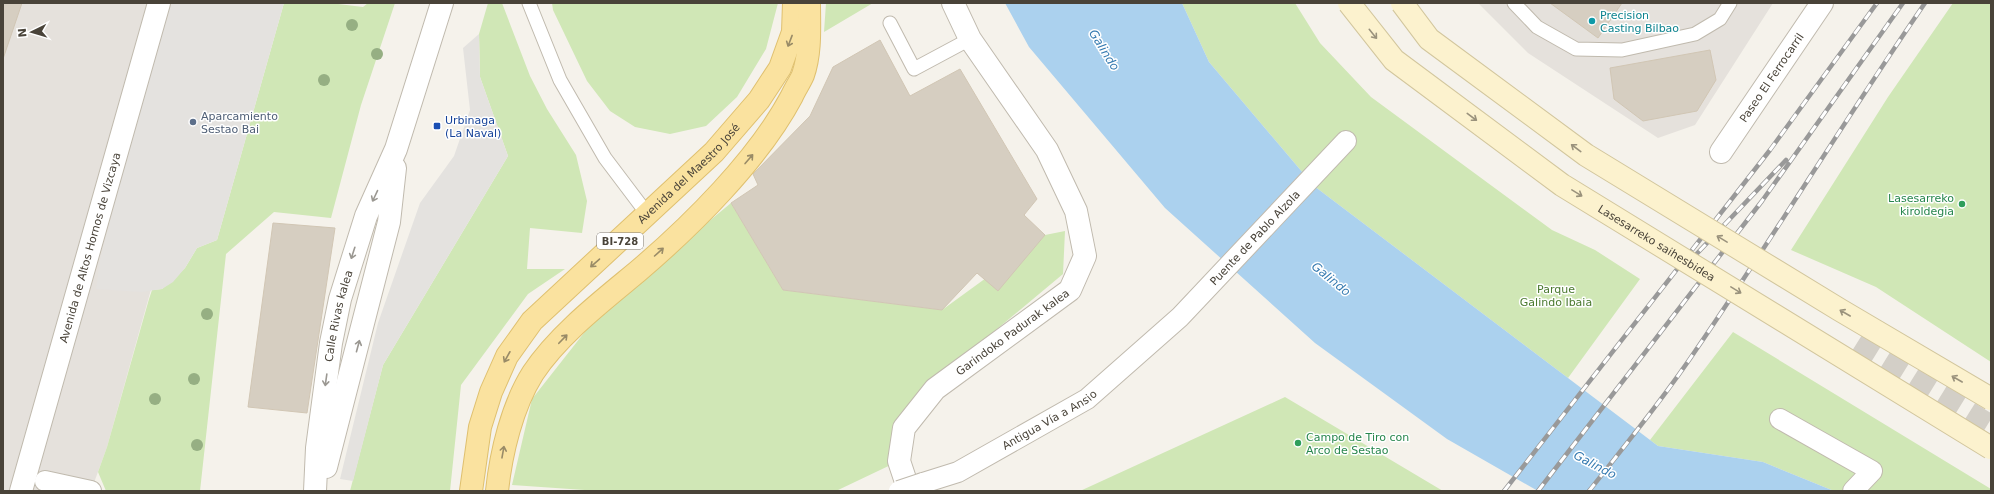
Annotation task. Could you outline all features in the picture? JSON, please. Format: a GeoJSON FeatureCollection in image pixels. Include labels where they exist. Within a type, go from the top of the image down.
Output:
{"type":"FeatureCollection","features":[{"type":"Feature","properties":{"kind":"main road","name":"Avenida del Maestro José"},"geometry":{"type":"LineString","coordinates":[[471,491],[480,427],[491,392],[507,356],[538,316],[714,152],[759,100],[780,68],[793,32],[794,3]]}},
{"type":"Feature","properties":{"kind":"main road","name":"BI-728"},"geometry":{"type":"LineString","coordinates":[[498,491],[503,447],[517,408],[533,374],[585,315],[683,231],[753,155],[781,116],[803,75],[810,36],[809,3]]}},
{"type":"Feature","properties":{"kind":"main road","name":"Lasesarreko saihesbidea"},"geometry":{"type":"LineString","coordinates":[[1349,3],[1394,60],[1562,185],[1991,448]]}},
{"type":"Feature","properties":{"kind":"main road"},"geometry":{"type":"LineString","coordinates":[[1402,3],[1429,39],[1586,155],[1840,310],[1991,399]]}},
{"type":"Feature","properties":{"kind":"street","name":"Avenida de Altos Hornos de Vizcaya"},"geometry":{"type":"LineString","coordinates":[[20,491],[159,3]]}},
{"type":"Feature","properties":{"kind":"street","name":"Calle Rivas kalea"},"geometry":{"type":"LineString","coordinates":[[315,491],[317,448],[331,343],[340,299],[366,216],[396,149],[442,3]]}},
{"type":"Feature","properties":{"kind":"street","name":"Garindoko Padurak kalea"},"geometry":{"type":"LineString","coordinates":[[916,487],[899,462],[904,428],[935,389],[1070,290],[1085,256],[1076,211],[1047,150],[970,39],[953,3]]}},
{"type":"Feature","properties":{"kind":"street","name":"Paseo El Ferrocarril"},"geometry":{"type":"LineString","coordinates":[[1721,152],[1822,3]]}},
{"type":"Feature","properties":{"kind":"street","name":"Puente de Pablo Alzola"},"geometry":{"type":"LineString","coordinates":[[1180,317],[1328,158],[1346,141]]}},
{"type":"Feature","properties":{"kind":"street","name":"Calle Rivas kalea"},"geometry":{"type":"LineString","coordinates":[[318,491],[331,452],[389,222],[396,149]]}},
{"type":"Feature","properties":{"kind":"street","name":"Antigua Vía a Ansio"},"geometry":{"type":"LineString","coordinates":[[899,491],[916,487],[958,472],[1087,399],[1180,317]]}},
{"type":"Feature","properties":{"kind":"street"},"geometry":{"type":"LineString","coordinates":[[1780,419],[1872,471],[1854,491]]}},
{"type":"Feature","properties":{"kind":"street"},"geometry":{"type":"LineString","coordinates":[[45,481],[91,491]]}},
{"type":"Feature","properties":{"kind":"lane"},"geometry":{"type":"LineString","coordinates":[[529,3],[560,80],[605,158],[648,215]]}},
{"type":"Feature","properties":{"kind":"lane"},"geometry":{"type":"LineString","coordinates":[[1514,3],[1537,27],[1576,49],[1622,50],[1695,34],[1720,19],[1730,3]]}},
{"type":"Feature","properties":{"kind":"lane"},"geometry":{"type":"LineString","coordinates":[[890,23],[914,69],[970,39]]}},
{"type":"Feature","properties":{"kind":"shaded area"},"geometry":{"type":"Polygon","coordinates":[[[3,3],[231,3],[107,447],[91,491],[3,491],[3,3]]]}},
{"type":"Feature","properties":{"kind":"shaded area","name":"Aparcamiento Sestao Bai"},"geometry":{"type":"Polygon","coordinates":[[[167,3],[284,3],[217,240],[197,248],[185,268],[173,282],[162,289],[141,292],[96,289],[100,260],[167,3]]]}},
{"type":"Feature","properties":{"kind":"shaded area"},"geometry":{"type":"Polygon","coordinates":[[[1478,3],[1773,3],[1695,125],[1658,138],[1528,53],[1478,3]]]}},
{"type":"Feature","properties":{"kind":"shaded area"},"geometry":{"type":"Polygon","coordinates":[[[479,34],[480,77],[508,156],[383,365],[353,481],[340,479],[378,323],[420,203],[454,156],[470,110],[463,48],[479,34]]]}},
{"type":"Feature","properties":{"kind":"green space"},"geometry":{"type":"Polygon","coordinates":[[[284,3],[330,3],[363,7],[368,3],[395,3],[361,105],[331,218],[274,212],[226,254],[200,491],[106,491],[98,472],[107,447],[152,290],[162,289],[185,268],[197,248],[217,240],[284,3]]]}},
{"type":"Feature","properties":{"kind":"green space"},"geometry":{"type":"Polygon","coordinates":[[[488,3],[502,3],[530,76],[547,109],[576,155],[587,201],[582,233],[530,228],[527,269],[565,269],[528,294],[461,385],[450,491],[350,491],[383,365],[508,156],[480,77],[479,34],[488,3]]]}},
{"type":"Feature","properties":{"kind":"green space"},"geometry":{"type":"Polygon","coordinates":[[[552,3],[778,3],[766,49],[737,97],[706,126],[670,134],[635,127],[610,111],[587,81],[553,10],[552,3]]]}},
{"type":"Feature","properties":{"kind":"green space"},"geometry":{"type":"Polygon","coordinates":[[[826,3],[873,3],[824,32],[826,3]]]}},
{"type":"Feature","properties":{"kind":"green space","name":"Parque Galindo Ibaia"},"geometry":{"type":"Polygon","coordinates":[[[1182,3],[1295,3],[1320,43],[1371,97],[1552,230],[1595,250],[1640,279],[1568,378],[1314,186],[1209,62],[1182,3]]]}},
{"type":"Feature","properties":{"kind":"green space"},"geometry":{"type":"Polygon","coordinates":[[[1953,3],[1991,3],[1991,362],[1876,287],[1791,250],[1888,97],[1953,3]]]}},
{"type":"Feature","properties":{"kind":"green space"},"geometry":{"type":"Polygon","coordinates":[[[731,203],[783,290],[942,310],[1045,235],[1065,231],[1063,274],[912,400],[899,461],[836,491],[599,491],[512,485],[532,399],[602,310],[731,203]]]}},
{"type":"Feature","properties":{"kind":"green space"},"geometry":{"type":"Polygon","coordinates":[[[1733,332],[1991,489],[1991,491],[1834,491],[1763,462],[1658,446],[1650,440],[1733,332]]]}},
{"type":"Feature","properties":{"kind":"green space","name":"Campo de Tiro con Arco de Sestao"},"geometry":{"type":"Polygon","coordinates":[[[1285,397],[1443,491],[1080,491],[1285,397]]]}},
{"type":"Feature","properties":{"kind":"water","name":"Galindo"},"geometry":{"type":"Polygon","coordinates":[[[1005,3],[1182,3],[1209,62],[1314,186],[1658,446],[1763,462],[1834,491],[1538,491],[1447,439],[1315,343],[1165,208],[1029,47],[1005,3]]]}},
{"type":"Feature","properties":{"kind":"building"},"geometry":{"type":"Polygon","coordinates":[[[3,3],[22,3],[3,59],[3,3]]]}},
{"type":"Feature","properties":{"kind":"building","name":"Precision Casting Bilbao"},"geometry":{"type":"Polygon","coordinates":[[[1550,3],[1622,3],[1598,38],[1550,3]]]}},
{"type":"Feature","properties":{"kind":"building"},"geometry":{"type":"Polygon","coordinates":[[[880,40],[910,96],[960,69],[1037,199],[1024,215],[1045,235],[998,291],[977,273],[942,310],[783,290],[731,203],[758,185],[753,174],[810,116],[833,67],[880,40]]]}},
{"type":"Feature","properties":{"kind":"building"},"geometry":{"type":"Polygon","coordinates":[[[1710,50],[1716,80],[1697,111],[1643,121],[1614,99],[1610,68],[1710,50]]]}},
{"type":"Feature","properties":{"kind":"building"},"geometry":{"type":"Polygon","coordinates":[[[273,223],[335,228],[307,413],[248,407],[273,223]]]}},
{"type":"Feature","properties":{"kind":"tunnel"},"geometry":{"type":"LineString","coordinates":[[1857,343],[1991,426]]}},
{"type":"Feature","properties":{"kind":"railway"},"geometry":{"type":"LineString","coordinates":[[1504,491],[1770,150],[1877,3]]}},
{"type":"Feature","properties":{"kind":"railway"},"geometry":{"type":"LineString","coordinates":[[1538,491],[1762,201],[1903,3]]}},
{"type":"Feature","properties":{"kind":"railway"},"geometry":{"type":"LineString","coordinates":[[1589,491],[1674,382],[1925,3]]}},
{"type":"Feature","properties":{"kind":"railway"},"geometry":{"type":"LineString","coordinates":[[1687,264],[1786,160]]}},
{"type":"Feature","properties":{"kind":"place","name":"Precision Casting Bilbao"},"geometry":{"type":"Point","coordinates":[1592,21]}},
{"type":"Feature","properties":{"kind":"place","name":"Aparcamiento Sestao Bai"},"geometry":{"type":"Point","coordinates":[193,122]}},
{"type":"Feature","properties":{"kind":"place","name":"Urbinaga (La Naval)"},"geometry":{"type":"Point","coordinates":[437,126]}},
{"type":"Feature","properties":{"kind":"place","name":"Lasesarreko kiroldegia"},"geometry":{"type":"Point","coordinates":[1962,204]}},
{"type":"Feature","properties":{"kind":"place","name":"Campo de Tiro con Arco de Sestao"},"geometry":{"type":"Point","coordinates":[1298,443]}}]}
